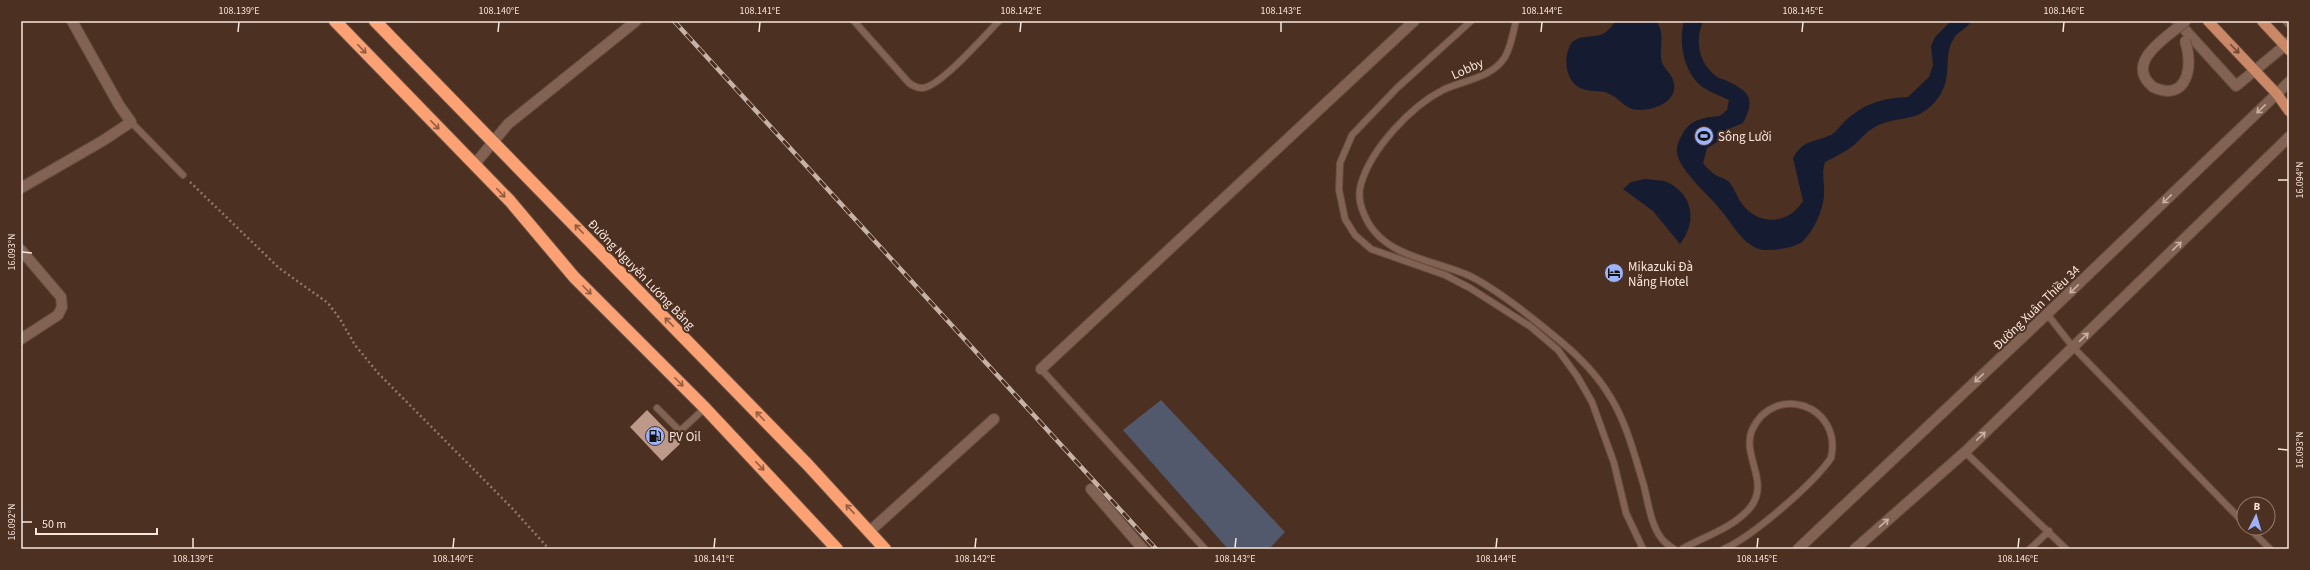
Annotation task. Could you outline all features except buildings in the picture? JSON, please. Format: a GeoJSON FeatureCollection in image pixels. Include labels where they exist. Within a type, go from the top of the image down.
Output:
{"type":"FeatureCollection","features":[{"type":"Feature","properties":{"kind":"highway"},"geometry":{"type":"LineString","coordinates":[[335,21],[510,201],[574,277],[705,408],[837,549]]}},
{"type":"Feature","properties":{"kind":"highway","name":"Đường Nguyễn Lương Bằng"},"geometry":{"type":"LineString","coordinates":[[375,21],[870,531],[885,549]]}},
{"type":"Feature","properties":{"kind":"main road"},"geometry":{"type":"LineString","coordinates":[[2208,21],[2277,94],[2289,111]]}},
{"type":"Feature","properties":{"kind":"main road"},"geometry":{"type":"LineString","coordinates":[[2262,21],[2288,46]]}},
{"type":"Feature","properties":{"kind":"street"},"geometry":{"type":"LineString","coordinates":[[21,188],[104,140],[131,122],[119,105],[72,21]]}},
{"type":"Feature","properties":{"kind":"street"},"geometry":{"type":"LineString","coordinates":[[474,165],[508,124],[636,21]]}},
{"type":"Feature","properties":{"kind":"street"},"geometry":{"type":"LineString","coordinates":[[1041,369],[1414,21]]}},
{"type":"Feature","properties":{"kind":"street"},"geometry":{"type":"LineString","coordinates":[[2171,21],[2185,41],[2190,63],[2186,78],[2182,84],[2169,90],[2153,87],[2146,80],[2142,70],[2146,55],[2186,21]]}},
{"type":"Feature","properties":{"kind":"street"},"geometry":{"type":"LineString","coordinates":[[2177,21],[2236,86],[2254,70],[2288,46]]}},
{"type":"Feature","properties":{"kind":"street","name":"Đường Xuân Thiều 34"},"geometry":{"type":"LineString","coordinates":[[1798,549],[2047,314],[2289,82]]}},
{"type":"Feature","properties":{"kind":"street"},"geometry":{"type":"LineString","coordinates":[[1854,549],[1964,452],[2289,137]]}},
{"type":"Feature","properties":{"kind":"street"},"geometry":{"type":"LineString","coordinates":[[21,250],[61,297],[62,307],[58,315],[21,339]]}},
{"type":"Feature","properties":{"kind":"street"},"geometry":{"type":"LineString","coordinates":[[870,531],[994,419]]}},
{"type":"Feature","properties":{"kind":"street"},"geometry":{"type":"LineString","coordinates":[[1091,489],[1143,549]]}},
{"type":"Feature","properties":{"kind":"lane"},"geometry":{"type":"LineString","coordinates":[[854,21],[909,83],[915,87],[924,88],[944,76],[999,21]]}},
{"type":"Feature","properties":{"kind":"lane"},"geometry":{"type":"LineString","coordinates":[[1471,21],[1397,88],[1352,135],[1340,163],[1339,190],[1345,219],[1355,235],[1371,248],[1445,276],[1470,288],[1531,327],[1558,350],[1577,376],[1592,402],[1614,463],[1626,513],[1643,549]]}},
{"type":"Feature","properties":{"kind":"lane","name":"Lobby"},"geometry":{"type":"LineString","coordinates":[[1516,21],[1506,56],[1498,65],[1482,76],[1443,90],[1427,100],[1410,113],[1388,138],[1369,166],[1359,191],[1366,220],[1383,242],[1393,248],[1471,277],[1499,294],[1548,331],[1590,367],[1612,398],[1626,433],[1652,518],[1661,538],[1674,549]]}},
{"type":"Feature","properties":{"kind":"lane"},"geometry":{"type":"LineString","coordinates":[[131,122],[183,175]]}},
{"type":"Feature","properties":{"kind":"lane"},"geometry":{"type":"LineString","coordinates":[[2047,314],[2073,348],[2236,515]]}},
{"type":"Feature","properties":{"kind":"lane"},"geometry":{"type":"LineString","coordinates":[[1041,369],[1205,549]]}},
{"type":"Feature","properties":{"kind":"lane"},"geometry":{"type":"LineString","coordinates":[[1682,549],[1726,528],[1750,508],[1759,487],[1750,441],[1752,431],[1759,420],[1769,410],[1784,405],[1806,406],[1813,409],[1825,420],[1831,432],[1833,450],[1831,458],[1794,496],[1735,544],[1724,549]]}},
{"type":"Feature","properties":{"kind":"lane"},"geometry":{"type":"LineString","coordinates":[[657,408],[680,431],[705,408]]}},
{"type":"Feature","properties":{"kind":"lane"},"geometry":{"type":"LineString","coordinates":[[1964,452],[2066,549]]}},
{"type":"Feature","properties":{"kind":"lane"},"geometry":{"type":"LineString","coordinates":[[2030,549],[2049,532]]}},
{"type":"Feature","properties":{"kind":"lane"},"geometry":{"type":"LineString","coordinates":[[2257,536],[2270,549]]}},
{"type":"Feature","properties":{"kind":"path"},"geometry":{"type":"LineString","coordinates":[[183,175],[279,268],[328,303],[358,349],[378,373],[511,508],[549,549]]}},
{"type":"Feature","properties":{"kind":"shaded area"},"geometry":{"type":"Polygon","coordinates":[[[1616,21],[1656,21],[1659,26],[1661,32],[1661,60],[1673,80],[1674,88],[1672,95],[1662,105],[1655,108],[1639,110],[1632,109],[1611,94],[1583,89],[1570,78],[1566,60],[1569,48],[1574,40],[1582,37],[1603,34],[1616,21]]]}},
{"type":"Feature","properties":{"kind":"shaded area","name":"Sông Lười"},"geometry":{"type":"Polygon","coordinates":[[[1684,21],[1703,21],[1699,36],[1699,43],[1705,65],[1717,77],[1726,80],[1746,93],[1750,103],[1743,123],[1731,128],[1724,138],[1707,148],[1703,163],[1714,174],[1730,183],[1742,204],[1749,211],[1757,216],[1774,220],[1790,214],[1797,209],[1803,201],[1793,158],[1797,152],[1809,142],[1831,135],[1860,109],[1883,100],[1908,97],[1929,77],[1933,65],[1931,46],[1935,37],[1951,21],[1971,21],[1954,38],[1950,46],[1945,86],[1934,103],[1920,114],[1882,123],[1867,133],[1851,148],[1825,162],[1823,171],[1823,201],[1820,214],[1811,231],[1803,241],[1795,246],[1782,249],[1763,250],[1753,246],[1742,237],[1719,208],[1689,175],[1679,160],[1677,153],[1678,145],[1686,128],[1699,120],[1720,116],[1727,110],[1729,100],[1704,88],[1692,75],[1684,58],[1682,48],[1682,30],[1684,21]]]}},
{"type":"Feature","properties":{"kind":"shaded area"},"geometry":{"type":"Polygon","coordinates":[[[1645,179],[1667,182],[1676,187],[1683,194],[1690,210],[1690,218],[1689,227],[1680,244],[1653,211],[1623,189],[1631,182],[1645,179]]]}},
{"type":"Feature","properties":{"kind":"shaded area"},"geometry":{"type":"Polygon","coordinates":[[[1161,400],[1285,532],[1269,549],[1228,549],[1123,430],[1161,400]]]}},
{"type":"Feature","properties":{"kind":"railway"},"geometry":{"type":"LineString","coordinates":[[674,21],[1156,549]]}},
{"type":"Feature","properties":{"kind":"place","name":"Sông Lười"},"geometry":{"type":"Point","coordinates":[1704,136]}},
{"type":"Feature","properties":{"kind":"place","name":"Mikazuki Đà Nẵng Hotel"},"geometry":{"type":"Point","coordinates":[1614,273]}},
{"type":"Feature","properties":{"kind":"place","name":"PV Oil"},"geometry":{"type":"Point","coordinates":[655,436]}}]}
